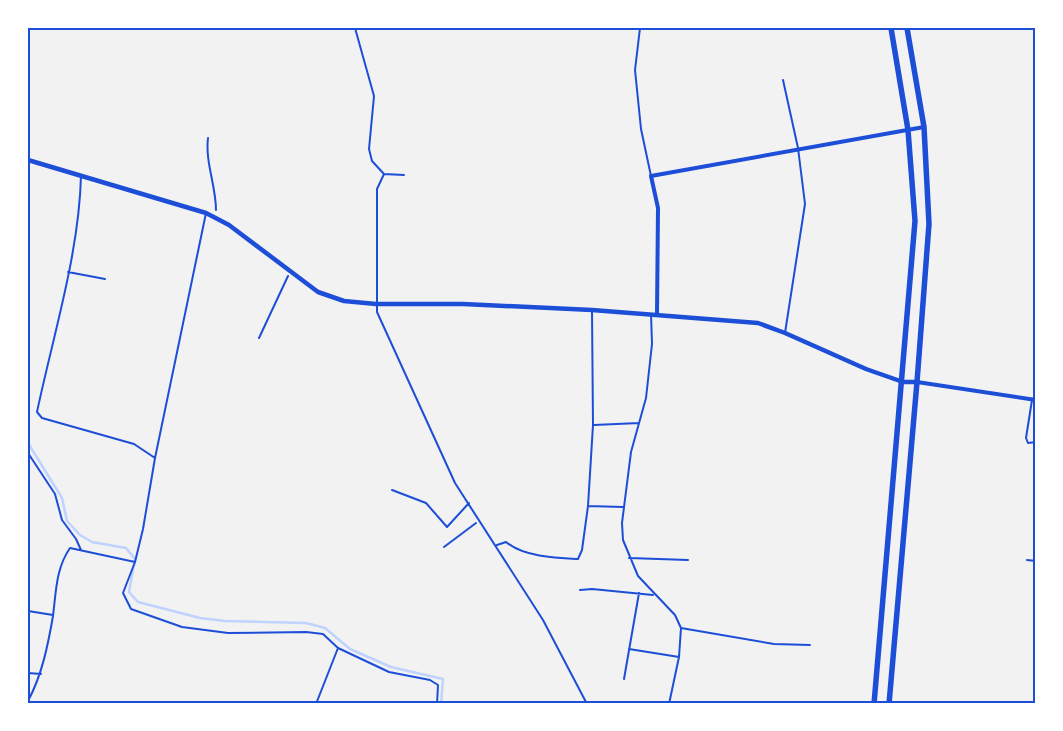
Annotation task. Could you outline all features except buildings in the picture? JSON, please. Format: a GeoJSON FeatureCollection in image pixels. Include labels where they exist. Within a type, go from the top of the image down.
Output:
{"type":"FeatureCollection","features":[{"type":"Feature","properties":{"kind":"main road"},"geometry":{"type":"LineString","coordinates":[[874,704],[915,221],[908,130],[891,28]]}},
{"type":"Feature","properties":{"kind":"main road"},"geometry":{"type":"LineString","coordinates":[[889,704],[929,224],[924,127],[906,28]]}},
{"type":"Feature","properties":{"kind":"street"},"geometry":{"type":"LineString","coordinates":[[658,315],[658,208],[651,176],[798,148],[924,127]]}},
{"type":"Feature","properties":{"kind":"street"},"geometry":{"type":"LineString","coordinates":[[28,160],[206,213],[216,218],[318,292],[344,301],[376,304],[463,304],[592,310],[758,323],[866,369],[902,382],[917,382],[1034,400]]}},
{"type":"Feature","properties":{"kind":"lane"},"geometry":{"type":"LineString","coordinates":[[355,28],[374,96],[370,155],[372,161],[384,174],[404,175]]}},
{"type":"Feature","properties":{"kind":"lane"},"geometry":{"type":"LineString","coordinates":[[640,28],[635,70],[641,129],[651,176]]}},
{"type":"Feature","properties":{"kind":"lane"},"geometry":{"type":"LineString","coordinates":[[783,80],[798,148],[805,204],[785,333]]}},
{"type":"Feature","properties":{"kind":"lane"},"geometry":{"type":"LineString","coordinates":[[384,174],[377,189],[377,312],[455,482],[481,519],[544,620],[587,704]]}},
{"type":"Feature","properties":{"kind":"lane"},"geometry":{"type":"LineString","coordinates":[[82,175],[80,205],[68,272],[36,412],[42,418],[134,444],[155,458]]}},
{"type":"Feature","properties":{"kind":"lane"},"geometry":{"type":"LineString","coordinates":[[206,213],[135,562],[123,593],[131,609],[182,627],[228,633],[306,632],[323,634],[338,648],[389,672],[430,680],[438,684],[437,704]]}},
{"type":"Feature","properties":{"kind":"lane"},"geometry":{"type":"LineString","coordinates":[[68,272],[105,280]]}},
{"type":"Feature","properties":{"kind":"lane"},"geometry":{"type":"LineString","coordinates":[[497,545],[506,542],[512,548],[555,558],[578,559],[582,550],[588,506],[593,425],[592,310]]}},
{"type":"Feature","properties":{"kind":"lane"},"geometry":{"type":"LineString","coordinates":[[651,314],[651,353],[646,398],[630,452],[623,507],[623,540],[638,576],[653,595],[675,616],[681,628],[679,657],[669,704]]}},
{"type":"Feature","properties":{"kind":"lane"},"geometry":{"type":"LineString","coordinates":[[1034,400],[1026,438],[1028,443],[1036,442]]}},
{"type":"Feature","properties":{"kind":"lane"},"geometry":{"type":"LineString","coordinates":[[593,425],[639,424]]}},
{"type":"Feature","properties":{"kind":"lane"},"geometry":{"type":"LineString","coordinates":[[28,453],[54,494],[62,520],[82,550]]}},
{"type":"Feature","properties":{"kind":"lane"},"geometry":{"type":"LineString","coordinates":[[392,490],[426,503],[447,527],[469,502]]}},
{"type":"Feature","properties":{"kind":"lane"},"geometry":{"type":"LineString","coordinates":[[588,506],[623,507]]}},
{"type":"Feature","properties":{"kind":"lane"},"geometry":{"type":"LineString","coordinates":[[28,701],[41,674],[53,615],[56,583],[64,556],[70,548],[135,562]]}},
{"type":"Feature","properties":{"kind":"lane"},"geometry":{"type":"LineString","coordinates":[[629,558],[688,560]]}},
{"type":"Feature","properties":{"kind":"lane"},"geometry":{"type":"LineString","coordinates":[[1027,560],[1036,561]]}},
{"type":"Feature","properties":{"kind":"lane"},"geometry":{"type":"LineString","coordinates":[[580,590],[592,589],[653,595]]}},
{"type":"Feature","properties":{"kind":"lane"},"geometry":{"type":"LineString","coordinates":[[624,679],[639,593]]}},
{"type":"Feature","properties":{"kind":"lane"},"geometry":{"type":"LineString","coordinates":[[28,611],[53,615]]}},
{"type":"Feature","properties":{"kind":"lane"},"geometry":{"type":"LineString","coordinates":[[681,628],[774,644],[810,645]]}},
{"type":"Feature","properties":{"kind":"lane"},"geometry":{"type":"LineString","coordinates":[[316,704],[338,648]]}},
{"type":"Feature","properties":{"kind":"lane"},"geometry":{"type":"LineString","coordinates":[[629,649],[679,657]]}},
{"type":"Feature","properties":{"kind":"lane"},"geometry":{"type":"LineString","coordinates":[[28,673],[41,674]]}},
{"type":"Feature","properties":{"kind":"path"},"geometry":{"type":"LineString","coordinates":[[208,138],[206,152],[216,195],[216,218]]}},
{"type":"Feature","properties":{"kind":"path"},"geometry":{"type":"LineString","coordinates":[[260,338],[290,272]]}},
{"type":"Feature","properties":{"kind":"path"},"geometry":{"type":"LineString","coordinates":[[444,547],[481,519]]}},
{"type":"Feature","properties":{"kind":"waterway"},"geometry":{"type":"LineString","coordinates":[[28,443],[62,498],[67,521],[80,535],[92,542],[126,548],[135,559],[129,592],[138,602],[200,618],[225,621],[306,623],[325,628],[350,649],[391,667],[443,679],[441,704]]}}]}
